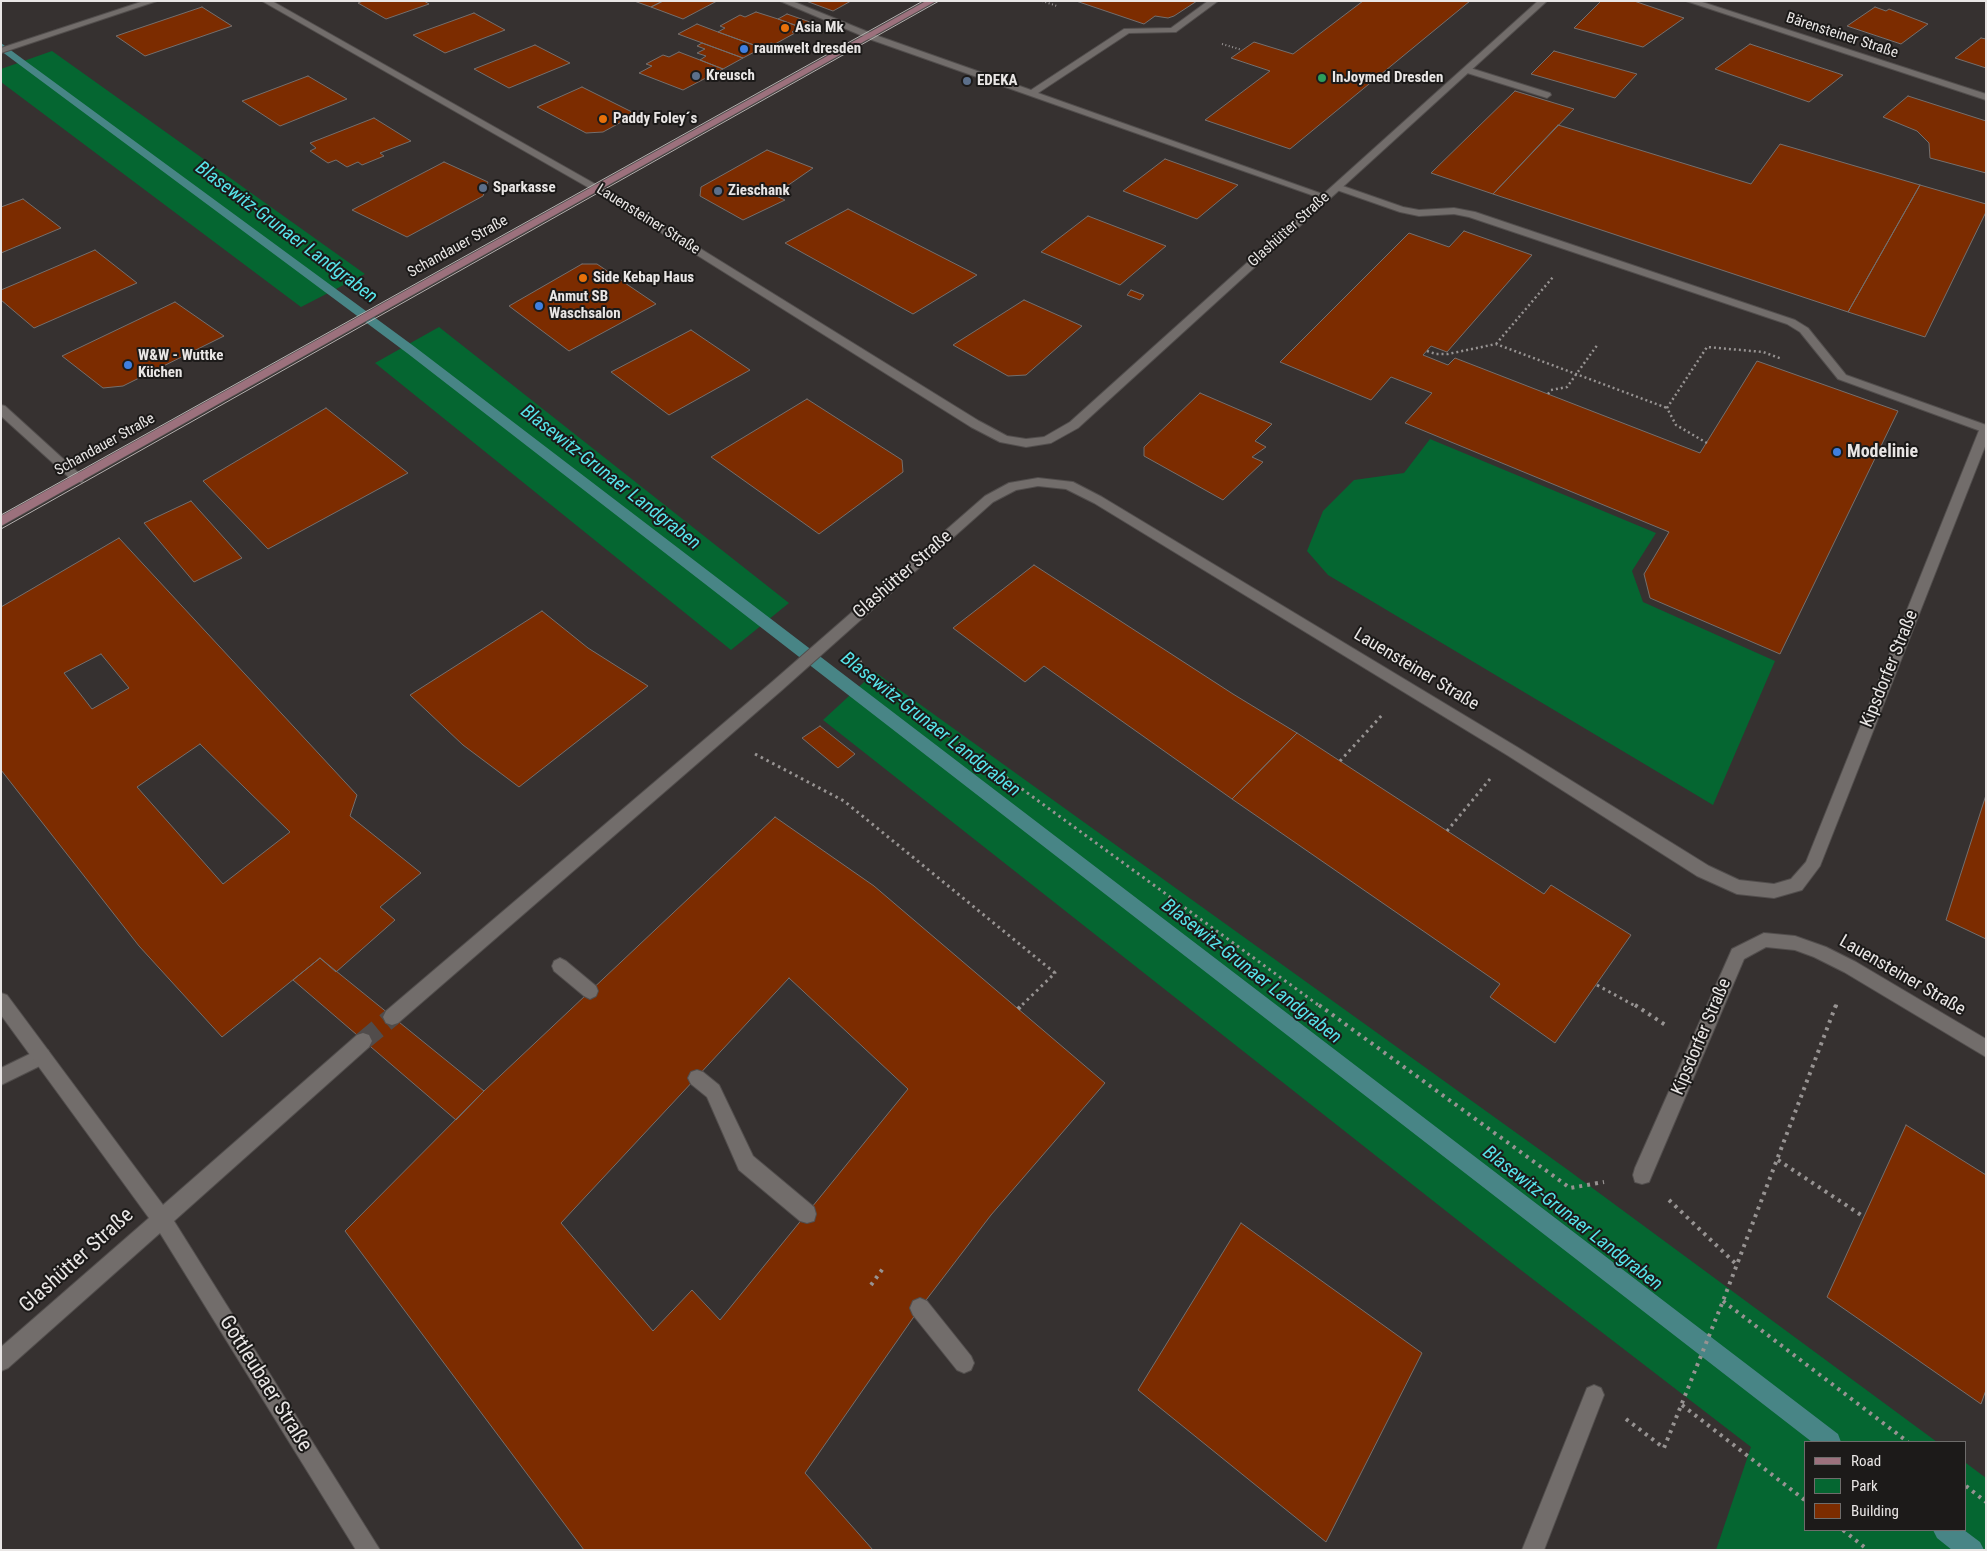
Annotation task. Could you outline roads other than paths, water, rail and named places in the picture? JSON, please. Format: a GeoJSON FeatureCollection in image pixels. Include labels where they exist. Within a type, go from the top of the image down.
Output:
{"type":"FeatureCollection","features":[{"type":"Feature","properties":{"kind":"main road","name":"Schandauer Straße"},"geometry":{"type":"LineString","coordinates":[[1,522],[932,1]]}},
{"type":"Feature","properties":{"kind":"street"},"geometry":{"type":"LineString","coordinates":[[1,51],[153,1]]}},
{"type":"Feature","properties":{"kind":"street","name":"Lauensteiner Straße"},"geometry":{"type":"LineString","coordinates":[[266,1],[597,189],[975,424],[1004,439],[1026,443]]}},
{"type":"Feature","properties":{"kind":"street"},"geometry":{"type":"LineString","coordinates":[[784,1],[870,36],[1326,197]]}},
{"type":"Feature","properties":{"kind":"street"},"geometry":{"type":"LineString","coordinates":[[1032,93],[1127,31],[1173,30],[1214,1]]}},
{"type":"Feature","properties":{"kind":"street","name":"Glashütter Straße"},"geometry":{"type":"LineString","coordinates":[[1026,443],[1047,440],[1074,425],[1543,1]]}},
{"type":"Feature","properties":{"kind":"street","name":"Bärensteiner Straße"},"geometry":{"type":"LineString","coordinates":[[1690,1],[1986,97]]}},
{"type":"Feature","properties":{"kind":"street"},"geometry":{"type":"LineString","coordinates":[[1467,70],[1547,96]]}},
{"type":"Feature","properties":{"kind":"street"},"geometry":{"type":"LineString","coordinates":[[1337,187],[1400,209],[1420,213],[1454,211],[1472,214],[1791,322],[1804,330],[1842,378],[1986,428]]}},
{"type":"Feature","properties":{"kind":"street"},"geometry":{"type":"LineString","coordinates":[[1,409],[78,479]]}},
{"type":"Feature","properties":{"kind":"street","name":"Kipsdorfer Straße"},"geometry":{"type":"LineString","coordinates":[[1774,891],[1796,885],[1812,866],[1986,428]]}},
{"type":"Feature","properties":{"kind":"street","name":"Lauensteiner Straße"},"geometry":{"type":"LineString","coordinates":[[1038,482],[1069,486],[1098,500],[1512,751],[1703,870],[1737,888],[1774,891]]}},
{"type":"Feature","properties":{"kind":"street","name":"Glashütter Straße"},"geometry":{"type":"LineString","coordinates":[[392,1017],[990,500],[1013,486],[1038,482]]}},
{"type":"Feature","properties":{"kind":"street","name":"Kipsdorfer Straße"},"geometry":{"type":"LineString","coordinates":[[1642,1175],[1738,954],[1764,940],[1795,943]]}},
{"type":"Feature","properties":{"kind":"street","name":"Lauensteiner Straße"},"geometry":{"type":"LineString","coordinates":[[1795,943],[1820,952],[1850,967],[1986,1048]]}},
{"type":"Feature","properties":{"kind":"street"},"geometry":{"type":"LineString","coordinates":[[560,966],[590,991]]}},
{"type":"Feature","properties":{"kind":"street","name":"Gottleubaer Straße"},"geometry":{"type":"LineString","coordinates":[[1,1001],[161,1218],[369,1550]]}},
{"type":"Feature","properties":{"kind":"street","name":"Glashütter Straße"},"geometry":{"type":"LineString","coordinates":[[1,1360],[363,1041]]}},
{"type":"Feature","properties":{"kind":"street"},"geometry":{"type":"LineString","coordinates":[[1,1077],[42,1056]]}},
{"type":"Feature","properties":{"kind":"street"},"geometry":{"type":"LineString","coordinates":[[697,1078],[713,1091],[746,1163],[807,1214]]}},
{"type":"Feature","properties":{"kind":"street"},"geometry":{"type":"LineString","coordinates":[[920,1308],[964,1363]]}},
{"type":"Feature","properties":{"kind":"street"},"geometry":{"type":"LineString","coordinates":[[1533,1550],[1594,1394]]}},
{"type":"Feature","properties":{"kind":"waterway","name":"Blasewitz‐Grunaer Landgraben"},"geometry":{"type":"LineString","coordinates":[[1,46],[411,350],[1829,1441]]}},
{"type":"Feature","properties":{"kind":"waterway","name":"Blasewitz‐Grunaer Landgraben"},"geometry":{"type":"LineString","coordinates":[[1946,1531],[1972,1550]]}},
{"type":"Feature","properties":{"kind":"tunnel"},"geometry":{"type":"LineString","coordinates":[[363,1041],[392,1017]]}},
{"type":"Feature","properties":{"kind":"tram line"},"geometry":{"type":"LineString","coordinates":[[1,515],[923,1]]}},
{"type":"Feature","properties":{"kind":"tram line"},"geometry":{"type":"LineString","coordinates":[[1,529],[939,1]]}},
{"type":"Feature","properties":{"kind":"place","name":"Asia Mk"},"geometry":{"type":"Point","coordinates":[785,28]}},
{"type":"Feature","properties":{"kind":"place","name":"raumwelt dresden"},"geometry":{"type":"Point","coordinates":[744,49]}},
{"type":"Feature","properties":{"kind":"place","name":"Kreusch"},"geometry":{"type":"Point","coordinates":[696,76]}},
{"type":"Feature","properties":{"kind":"place","name":"InJoymed Dresden"},"geometry":{"type":"Point","coordinates":[1322,78]}},
{"type":"Feature","properties":{"kind":"place","name":"EDEKA"},"geometry":{"type":"Point","coordinates":[967,81]}},
{"type":"Feature","properties":{"kind":"place","name":"Paddy Foley´s"},"geometry":{"type":"Point","coordinates":[603,119]}},
{"type":"Feature","properties":{"kind":"place","name":"Sparkasse"},"geometry":{"type":"Point","coordinates":[483,188]}},
{"type":"Feature","properties":{"kind":"place","name":"Zieschank"},"geometry":{"type":"Point","coordinates":[718,191]}},
{"type":"Feature","properties":{"kind":"place","name":"Side Kebap Haus"},"geometry":{"type":"Point","coordinates":[583,278]}},
{"type":"Feature","properties":{"kind":"place","name":"Anmut SB Waschsalon"},"geometry":{"type":"Point","coordinates":[539,306]}},
{"type":"Feature","properties":{"kind":"place","name":"W&W - Wuttke Küchen"},"geometry":{"type":"Point","coordinates":[128,365]}},
{"type":"Feature","properties":{"kind":"place","name":"Modelinie"},"geometry":{"type":"Point","coordinates":[1837,452]}}]}
